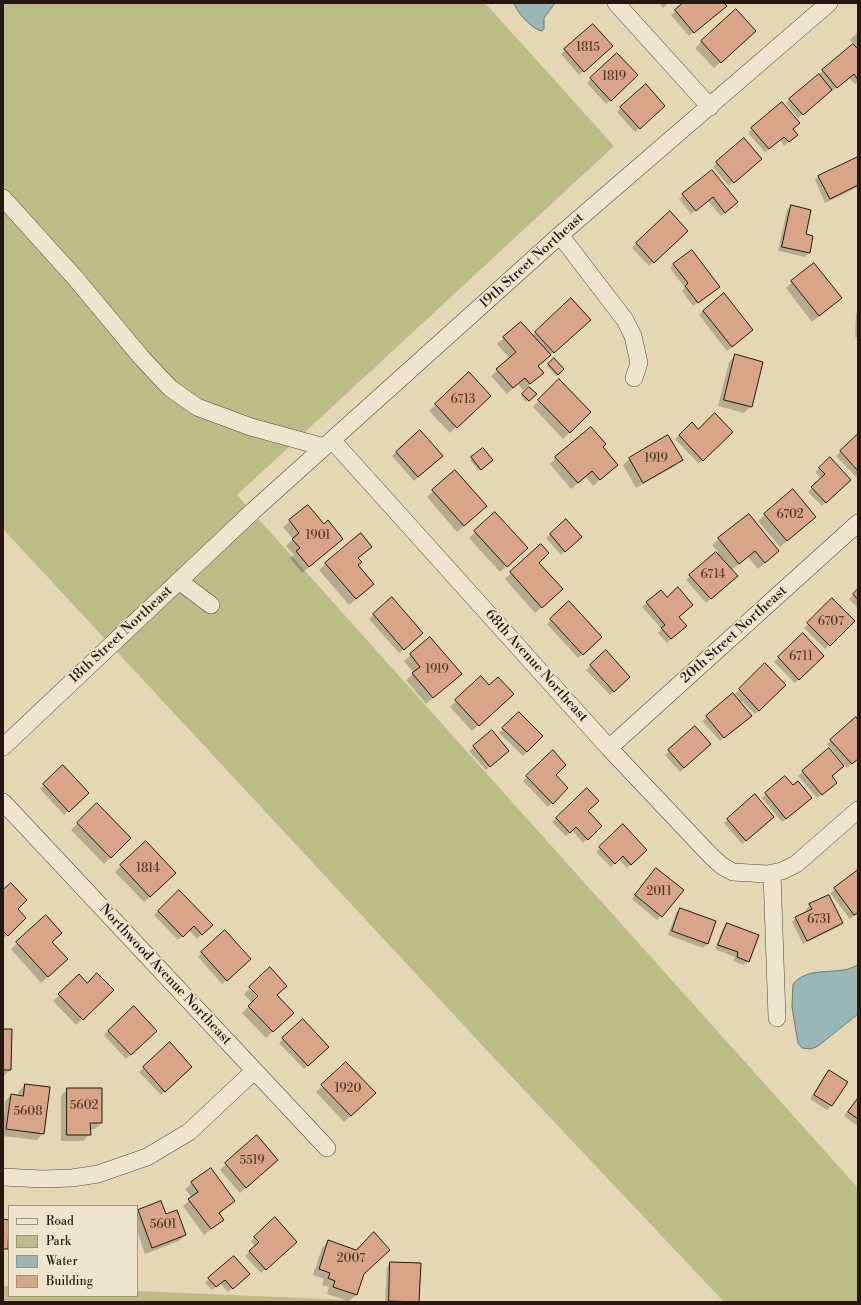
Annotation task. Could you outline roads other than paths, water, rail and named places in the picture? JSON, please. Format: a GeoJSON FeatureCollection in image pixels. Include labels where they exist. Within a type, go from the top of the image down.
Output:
{"type":"FeatureCollection","features":[{"type":"Feature","properties":{"kind":"street"},"geometry":{"type":"LineString","coordinates":[[616,3],[710,107]]}},
{"type":"Feature","properties":{"kind":"street","name":"19th Street Northeast"},"geometry":{"type":"LineString","coordinates":[[240,523],[560,235],[829,3]]}},
{"type":"Feature","properties":{"kind":"street"},"geometry":{"type":"LineString","coordinates":[[3,198],[77,280],[141,357],[170,388],[197,407],[251,427],[328,443]]}},
{"type":"Feature","properties":{"kind":"street"},"geometry":{"type":"LineString","coordinates":[[560,235],[625,320],[633,336],[639,363],[634,378]]}},
{"type":"Feature","properties":{"kind":"street","name":"68th Avenue Northeast"},"geometry":{"type":"LineString","coordinates":[[328,443],[609,748],[722,866],[733,872],[752,874],[767,874],[782,871],[796,864],[858,810]]}},
{"type":"Feature","properties":{"kind":"street","name":"18th Street Northeast"},"geometry":{"type":"LineString","coordinates":[[3,746],[240,523]]}},
{"type":"Feature","properties":{"kind":"street","name":"20th Street Northeast"},"geometry":{"type":"LineString","coordinates":[[609,748],[858,523]]}},
{"type":"Feature","properties":{"kind":"street"},"geometry":{"type":"LineString","coordinates":[[179,581],[212,604]]}},
{"type":"Feature","properties":{"kind":"street","name":"Northwood Avenue Northeast"},"geometry":{"type":"LineString","coordinates":[[3,802],[327,1148]]}},
{"type":"Feature","properties":{"kind":"street"},"geometry":{"type":"LineString","coordinates":[[772,873],[777,1018]]}},
{"type":"Feature","properties":{"kind":"street"},"geometry":{"type":"LineString","coordinates":[[3,1177],[42,1179],[72,1178],[98,1174],[147,1157],[189,1132],[254,1071]]}},
{"type":"Feature","properties":{"kind":"water"},"geometry":{"type":"Polygon","coordinates":[[[514,3],[555,3],[544,18],[544,29],[542,31],[538,30],[525,20],[515,7],[514,3]]]}},
{"type":"Feature","properties":{"kind":"water"},"geometry":{"type":"Polygon","coordinates":[[[858,965],[858,1014],[818,1046],[811,1049],[802,1048],[798,1043],[792,1007],[793,984],[798,979],[816,972],[845,970],[858,965]]]}}]}
